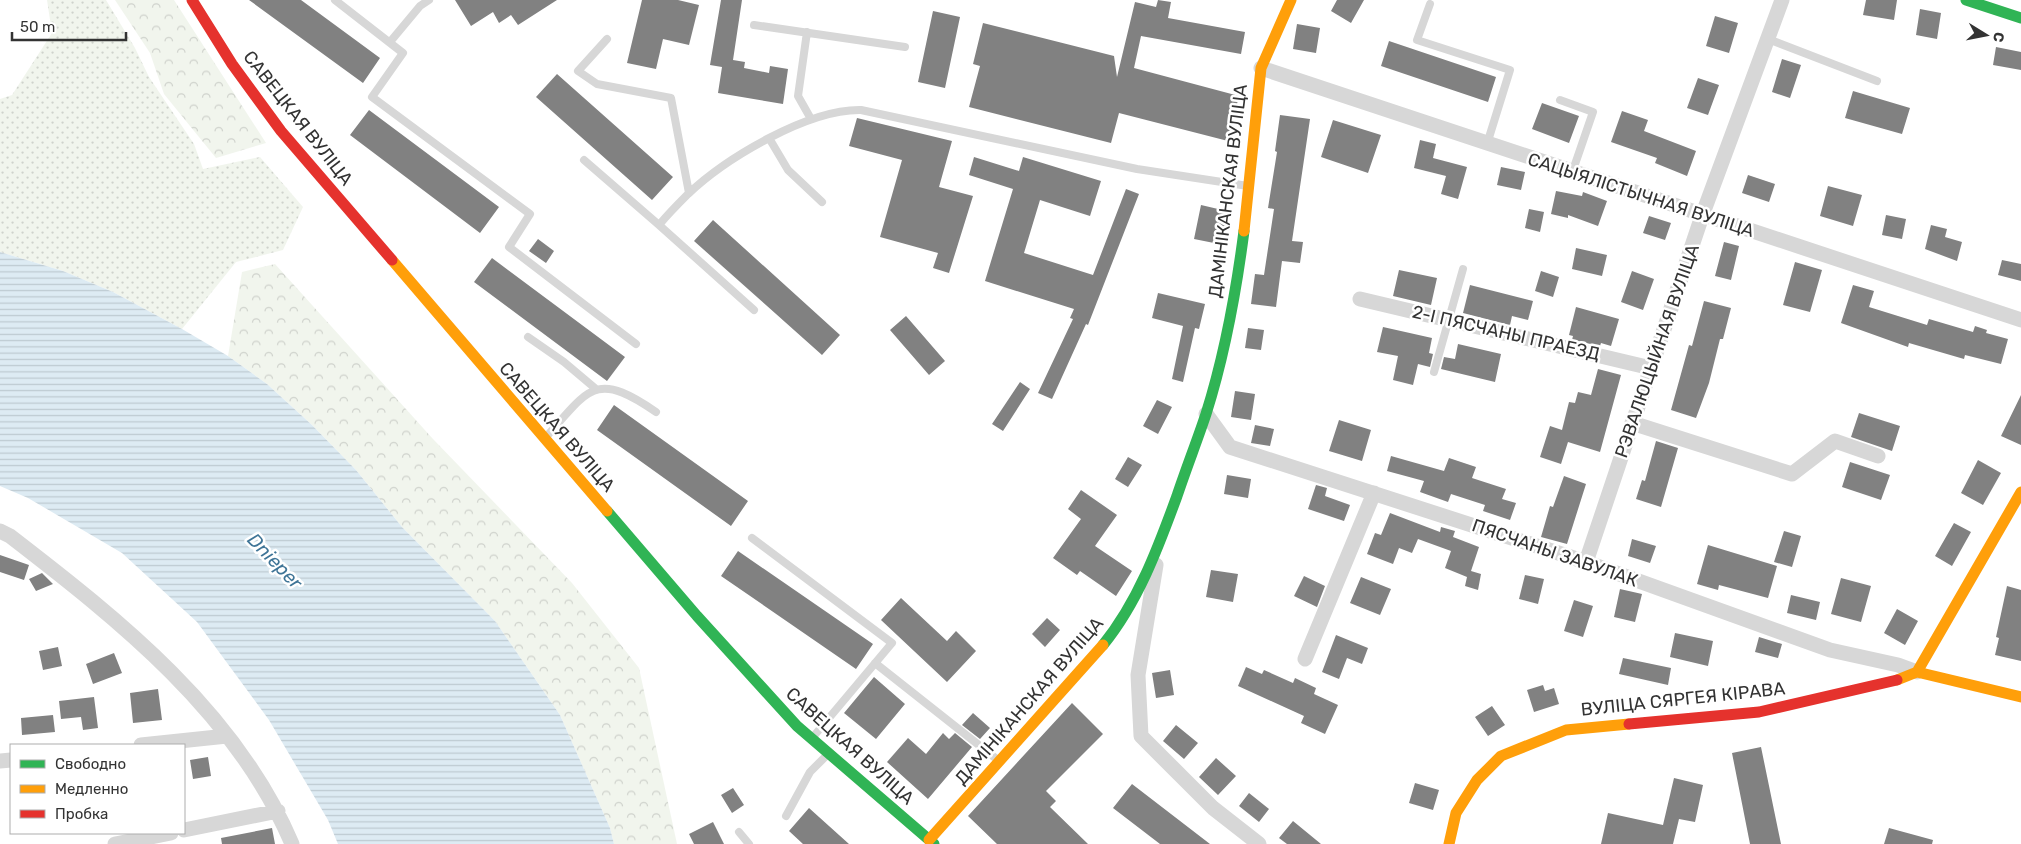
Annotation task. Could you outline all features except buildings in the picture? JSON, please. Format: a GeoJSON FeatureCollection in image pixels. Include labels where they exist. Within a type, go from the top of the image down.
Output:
{"type":"FeatureCollection","features":[{"type":"Feature","properties":{"kind":"street","name":"САВЕЦКАЯ ВУЛІЦА"},"geometry":{"type":"LineString","coordinates":[[192,0],[232,64],[281,130],[697,616],[796,726],[929,843]]}},
{"type":"Feature","properties":{"kind":"street","name":"ДАМІНІКАНСКАЯ ВУЛІЦА"},"geometry":{"type":"LineString","coordinates":[[929,843],[1092,659],[1122,622],[1158,548],[1206,414],[1237,283],[1250,186],[1261,68],[1284,12],[1292,0]]}},
{"type":"Feature","properties":{"kind":"street","name":"РЭВАЛЮЦЫЙНАЯ ВУЛІЦА"},"geometry":{"type":"LineString","coordinates":[[1586,562],[1702,216],[1782,0]]}},
{"type":"Feature","properties":{"kind":"street"},"geometry":{"type":"LineString","coordinates":[[1966,0],[2021,18]]}},
{"type":"Feature","properties":{"kind":"street","name":"САЦЫЯЛІСТЫЧНАЯ ВУЛІЦА"},"geometry":{"type":"LineString","coordinates":[[1261,68],[1572,173],[2021,320]]}},
{"type":"Feature","properties":{"kind":"street","name":"2-І ПЯСЧАНЫ ПРАЕЗД"},"geometry":{"type":"LineString","coordinates":[[1360,299],[1652,368]]}},
{"type":"Feature","properties":{"kind":"street","name":"ПЯСЧАНЫ ЗАВУЛАК"},"geometry":{"type":"LineString","coordinates":[[1206,414],[1230,447],[1586,562],[1830,650],[1917,672]]}},
{"type":"Feature","properties":{"kind":"street"},"geometry":{"type":"LineString","coordinates":[[1632,423],[1792,474],[1817,452],[1835,441],[1878,456]]}},
{"type":"Feature","properties":{"kind":"street"},"geometry":{"type":"LineString","coordinates":[[2021,492],[1917,672],[2021,697]]}},
{"type":"Feature","properties":{"kind":"street"},"geometry":{"type":"LineString","coordinates":[[1305,659],[1374,493]]}},
{"type":"Feature","properties":{"kind":"street"},"geometry":{"type":"LineString","coordinates":[[0,531],[32,552],[128,632],[188,690],[247,761],[278,811],[292,844]]}},
{"type":"Feature","properties":{"kind":"street"},"geometry":{"type":"LineString","coordinates":[[1158,548],[1138,675],[1141,736],[1213,808],[1259,844]]}},
{"type":"Feature","properties":{"kind":"street","name":"ВУЛІЦА СЯРГЕЯ КІРАВА"},"geometry":{"type":"LineString","coordinates":[[1449,844],[1456,813],[1477,780],[1502,756],[1527,744],[1566,730],[1759,712],[1888,684],[1917,672]]}},
{"type":"Feature","properties":{"kind":"street"},"geometry":{"type":"LineString","coordinates":[[151,744],[227,736]]}},
{"type":"Feature","properties":{"kind":"street"},"geometry":{"type":"LineString","coordinates":[[185,830],[278,811]]}},
{"type":"Feature","properties":{"kind":"street"},"geometry":{"type":"LineString","coordinates":[[115,844],[166,834]]}},
{"type":"Feature","properties":{"kind":"lane"},"geometry":{"type":"LineString","coordinates":[[335,0],[402,53],[372,97],[530,214],[509,247],[636,344]]}},
{"type":"Feature","properties":{"kind":"lane"},"geometry":{"type":"LineString","coordinates":[[390,42],[418,3],[428,0]]}},
{"type":"Feature","properties":{"kind":"lane"},"geometry":{"type":"LineString","coordinates":[[1430,4],[1418,40],[1510,70],[1487,144]]}},
{"type":"Feature","properties":{"kind":"lane"},"geometry":{"type":"LineString","coordinates":[[754,25],[905,47]]}},
{"type":"Feature","properties":{"kind":"lane"},"geometry":{"type":"LineString","coordinates":[[807,32],[798,96],[811,119]]}},
{"type":"Feature","properties":{"kind":"lane"},"geometry":{"type":"LineString","coordinates":[[1768,38],[1877,81]]}},
{"type":"Feature","properties":{"kind":"lane"},"geometry":{"type":"LineString","coordinates":[[607,39],[578,71],[597,84],[671,98],[689,193]]}},
{"type":"Feature","properties":{"kind":"lane"},"geometry":{"type":"LineString","coordinates":[[1560,100],[1593,112],[1572,173]]}},
{"type":"Feature","properties":{"kind":"lane"},"geometry":{"type":"LineString","coordinates":[[659,224],[689,193],[754,145],[811,119],[845,110],[861,110],[1136,169],[1250,186]]}},
{"type":"Feature","properties":{"kind":"lane"},"geometry":{"type":"LineString","coordinates":[[769,138],[788,170],[822,202]]}},
{"type":"Feature","properties":{"kind":"lane"},"geometry":{"type":"LineString","coordinates":[[584,160],[659,224],[754,310]]}},
{"type":"Feature","properties":{"kind":"lane"},"geometry":{"type":"LineString","coordinates":[[1434,372],[1462,269]]}},
{"type":"Feature","properties":{"kind":"lane"},"geometry":{"type":"LineString","coordinates":[[528,337],[564,362],[596,389]]}},
{"type":"Feature","properties":{"kind":"lane"},"geometry":{"type":"LineString","coordinates":[[545,439],[583,396],[596,389],[619,390],[632,395],[656,412]]}},
{"type":"Feature","properties":{"kind":"lane"},"geometry":{"type":"LineString","coordinates":[[752,538],[892,643],[811,738]]}},
{"type":"Feature","properties":{"kind":"lane"},"geometry":{"type":"LineString","coordinates":[[875,663],[1000,762]]}},
{"type":"Feature","properties":{"kind":"lane"},"geometry":{"type":"LineString","coordinates":[[786,816],[810,772],[828,753]]}},
{"type":"Feature","properties":{"kind":"lane"},"geometry":{"type":"LineString","coordinates":[[739,832],[749,844]]}},
{"type":"Feature","properties":{"kind":"green space"},"geometry":{"type":"Polygon","coordinates":[[[47,0],[106,0],[135,48],[149,77],[194,144],[203,169],[260,157],[303,207],[283,250],[236,262],[182,329],[113,292],[63,271],[0,252],[0,99],[12,95],[52,33],[47,0]]]}},
{"type":"Feature","properties":{"kind":"green space"},"geometry":{"type":"Polygon","coordinates":[[[115,0],[174,0],[266,143],[216,158],[164,94],[150,53],[115,0]]]}},
{"type":"Feature","properties":{"kind":"green space"},"geometry":{"type":"Polygon","coordinates":[[[275,264],[433,439],[572,583],[639,668],[677,844],[614,844],[610,828],[560,715],[495,621],[402,527],[356,470],[312,425],[267,384],[228,356],[242,272],[275,264]]]}},
{"type":"Feature","properties":{"kind":"water","name":"Dnieper"},"geometry":{"type":"Polygon","coordinates":[[[0,252],[63,271],[113,292],[182,329],[228,356],[267,384],[312,425],[356,470],[402,527],[495,621],[560,715],[610,828],[614,844],[338,844],[328,820],[269,720],[197,622],[122,553],[28,498],[0,486],[0,252]]]}},
{"type":"Feature","properties":{"kind":"traffic: fast"},"geometry":{"type":"LineString","coordinates":[[1966,0],[2021,18]]}},
{"type":"Feature","properties":{"kind":"traffic: fast"},"geometry":{"type":"LineString","coordinates":[[1103,645],[1127,611],[1146,574],[1170,516],[1203,424],[1224,346],[1244,231]]}},
{"type":"Feature","properties":{"kind":"traffic: fast"},"geometry":{"type":"LineString","coordinates":[[607,511],[697,616],[797,726],[934,844]]}},
{"type":"Feature","properties":{"kind":"traffic: slow"},"geometry":{"type":"LineString","coordinates":[[1244,231],[1261,68],[1291,0]]}},
{"type":"Feature","properties":{"kind":"traffic: slow"},"geometry":{"type":"LineString","coordinates":[[392,260],[607,511]]}},
{"type":"Feature","properties":{"kind":"traffic: slow"},"geometry":{"type":"LineString","coordinates":[[1897,680],[1917,672],[2021,492]]}},
{"type":"Feature","properties":{"kind":"traffic: slow"},"geometry":{"type":"LineString","coordinates":[[929,840],[1103,645]]}},
{"type":"Feature","properties":{"kind":"traffic: slow"},"geometry":{"type":"LineString","coordinates":[[1917,672],[2021,697]]}},
{"type":"Feature","properties":{"kind":"traffic: slow"},"geometry":{"type":"LineString","coordinates":[[1449,844],[1456,813],[1477,780],[1501,756],[1566,730],[1629,724]]}},
{"type":"Feature","properties":{"kind":"traffic: jam"},"geometry":{"type":"LineString","coordinates":[[192,0],[232,64],[281,131],[392,260]]}},
{"type":"Feature","properties":{"kind":"traffic: jam"},"geometry":{"type":"LineString","coordinates":[[1629,724],[1759,712],[1897,680]]}}]}
